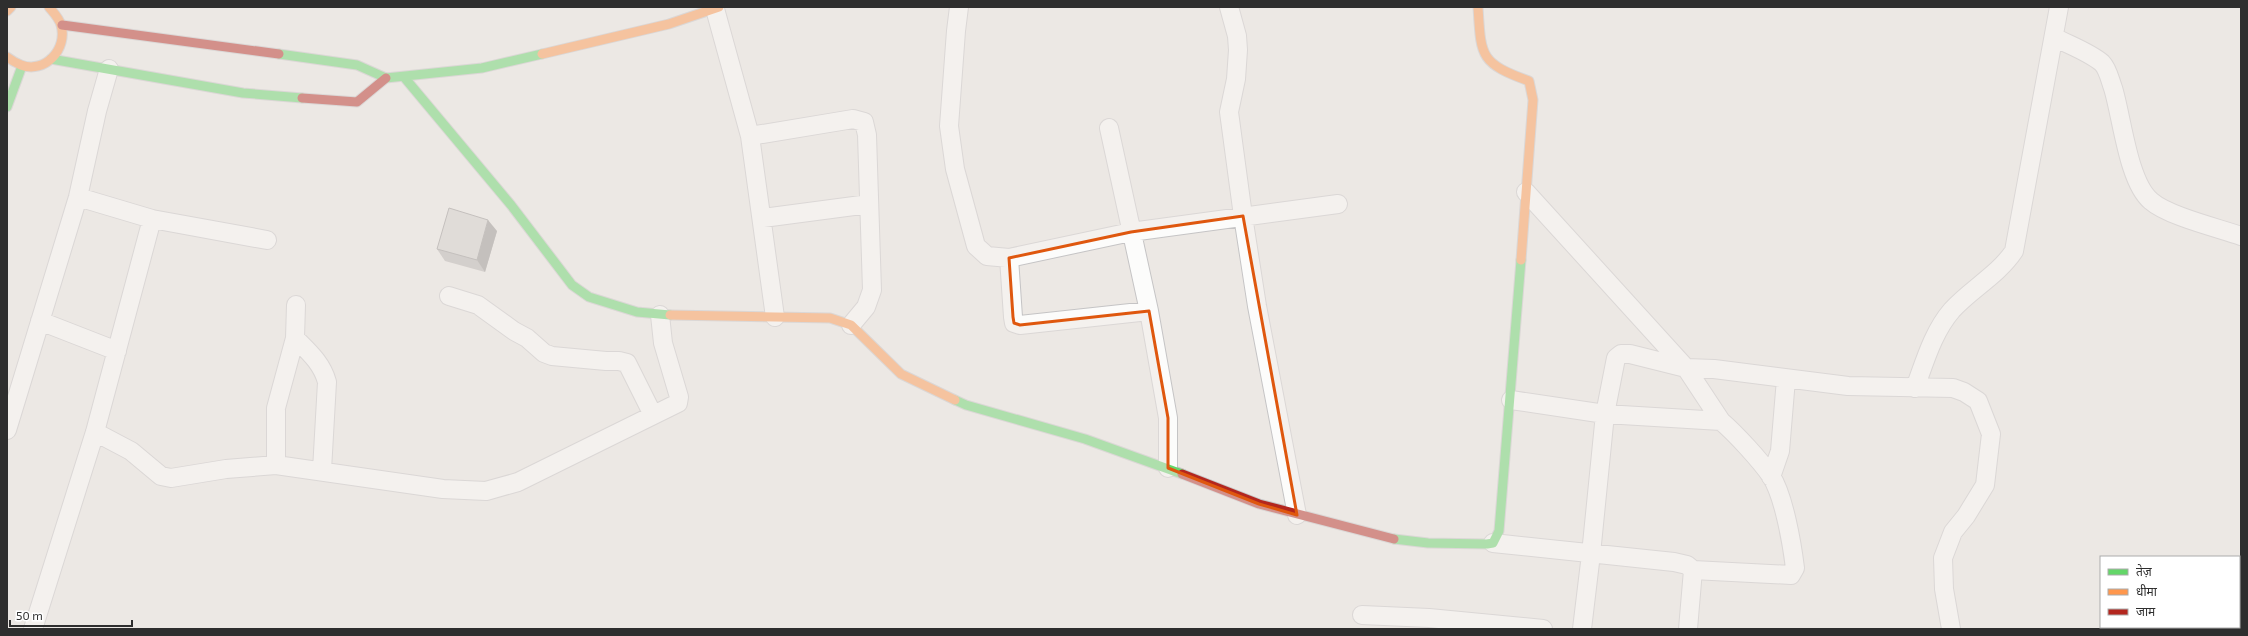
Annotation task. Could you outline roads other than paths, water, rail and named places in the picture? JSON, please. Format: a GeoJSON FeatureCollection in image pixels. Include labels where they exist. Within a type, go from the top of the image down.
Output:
{"type":"FeatureCollection","features":[{"type":"Feature","properties":{"kind":"street"},"geometry":{"type":"LineString","coordinates":[[7,11],[12,7]]}},
{"type":"Feature","properties":{"kind":"street"},"geometry":{"type":"LineString","coordinates":[[7,57],[22,66],[32,67],[51,59],[57,53],[62,40],[62,25],[59,18],[49,7]]}},
{"type":"Feature","properties":{"kind":"street"},"geometry":{"type":"LineString","coordinates":[[959,7],[949,126],[955,169],[976,246],[988,256],[1009,258],[1131,232],[1338,204]]}},
{"type":"Feature","properties":{"kind":"street"},"geometry":{"type":"LineString","coordinates":[[1229,7],[1237,36],[1238,50],[1236,79],[1229,112],[1258,313],[1297,515]]}},
{"type":"Feature","properties":{"kind":"street"},"geometry":{"type":"LineString","coordinates":[[1478,7],[1481,49],[1488,64],[1500,71],[1529,81],[1533,100],[1512,400],[1499,531],[1494,543]]}},
{"type":"Feature","properties":{"kind":"street"},"geometry":{"type":"LineString","coordinates":[[1915,388],[1935,336],[1952,311],[1976,288],[2004,266],[2014,251],[2059,7]]}},
{"type":"Feature","properties":{"kind":"street"},"geometry":{"type":"LineString","coordinates":[[62,25],[357,65],[386,78],[482,68],[669,24],[717,8],[750,136],[763,218],[775,317]]}},
{"type":"Feature","properties":{"kind":"street"},"geometry":{"type":"LineString","coordinates":[[2054,37],[2095,58],[2103,64],[2107,71],[2119,109],[2137,184],[2151,201],[2181,216],[2241,236]]}},
{"type":"Feature","properties":{"kind":"street"},"geometry":{"type":"LineString","coordinates":[[51,59],[243,93],[357,102],[386,78]]}},
{"type":"Feature","properties":{"kind":"street"},"geometry":{"type":"LineString","coordinates":[[7,107],[22,66]]}},
{"type":"Feature","properties":{"kind":"street"},"geometry":{"type":"LineString","coordinates":[[7,430],[78,197],[97,111],[109,69]]}},
{"type":"Feature","properties":{"kind":"street"},"geometry":{"type":"LineString","coordinates":[[404,77],[511,205],[572,285],[589,297],[636,312],[660,315],[830,318],[851,325],[902,374],[966,405],[1085,439],[1168,468],[1259,504],[1384,538],[1428,543],[1494,543],[1674,562],[1687,565],[1693,570],[1791,575],[1795,568],[1786,516],[1772,477],[1722,421],[1686,368],[1526,192]]}},
{"type":"Feature","properties":{"kind":"street"},"geometry":{"type":"LineString","coordinates":[[750,136],[853,119],[864,122],[867,135],[872,290],[866,307],[851,325]]}},
{"type":"Feature","properties":{"kind":"street"},"geometry":{"type":"LineString","coordinates":[[1110,128],[1149,311],[1168,418],[1168,468]]}},
{"type":"Feature","properties":{"kind":"street"},"geometry":{"type":"LineString","coordinates":[[78,197],[152,219],[267,240]]}},
{"type":"Feature","properties":{"kind":"street"},"geometry":{"type":"LineString","coordinates":[[763,218],[869,204]]}},
{"type":"Feature","properties":{"kind":"street"},"geometry":{"type":"LineString","coordinates":[[33,629],[95,432],[152,219]]}},
{"type":"Feature","properties":{"kind":"street"},"geometry":{"type":"LineString","coordinates":[[1009,258],[1014,323],[1020,325],[1149,311]]}},
{"type":"Feature","properties":{"kind":"street"},"geometry":{"type":"LineString","coordinates":[[449,296],[478,305],[514,332],[527,338],[544,353],[552,356],[619,361],[627,363],[653,415]]}},
{"type":"Feature","properties":{"kind":"street"},"geometry":{"type":"LineString","coordinates":[[276,465],[276,408],[295,338],[296,305]]}},
{"type":"Feature","properties":{"kind":"street"},"geometry":{"type":"LineString","coordinates":[[95,432],[131,452],[161,476],[171,478],[226,469],[276,465],[322,470],[443,489],[486,491],[518,482],[653,415],[675,406],[679,397],[663,342],[660,315]]}},
{"type":"Feature","properties":{"kind":"street"},"geometry":{"type":"LineString","coordinates":[[40,321],[117,351]]}},
{"type":"Feature","properties":{"kind":"street"},"geometry":{"type":"LineString","coordinates":[[295,338],[315,358],[324,371],[327,382],[322,470]]}},
{"type":"Feature","properties":{"kind":"street"},"geometry":{"type":"LineString","coordinates":[[1582,629],[1605,414],[1616,358],[1621,354],[1630,354],[1686,368],[1714,369],[1848,386],[1953,388],[1978,400],[1991,434],[1985,485],[1966,516],[1953,532],[1942,558],[1944,588],[1951,629]]}},
{"type":"Feature","properties":{"kind":"street"},"geometry":{"type":"LineString","coordinates":[[1772,477],[1780,452],[1786,379]]}},
{"type":"Feature","properties":{"kind":"street"},"geometry":{"type":"LineString","coordinates":[[1512,400],[1605,414],[1722,421]]}},
{"type":"Feature","properties":{"kind":"street"},"geometry":{"type":"LineString","coordinates":[[1688,629],[1693,570]]}},
{"type":"Feature","properties":{"kind":"street"},"geometry":{"type":"LineString","coordinates":[[1362,616],[1429,618],[1543,629]]}}]}
